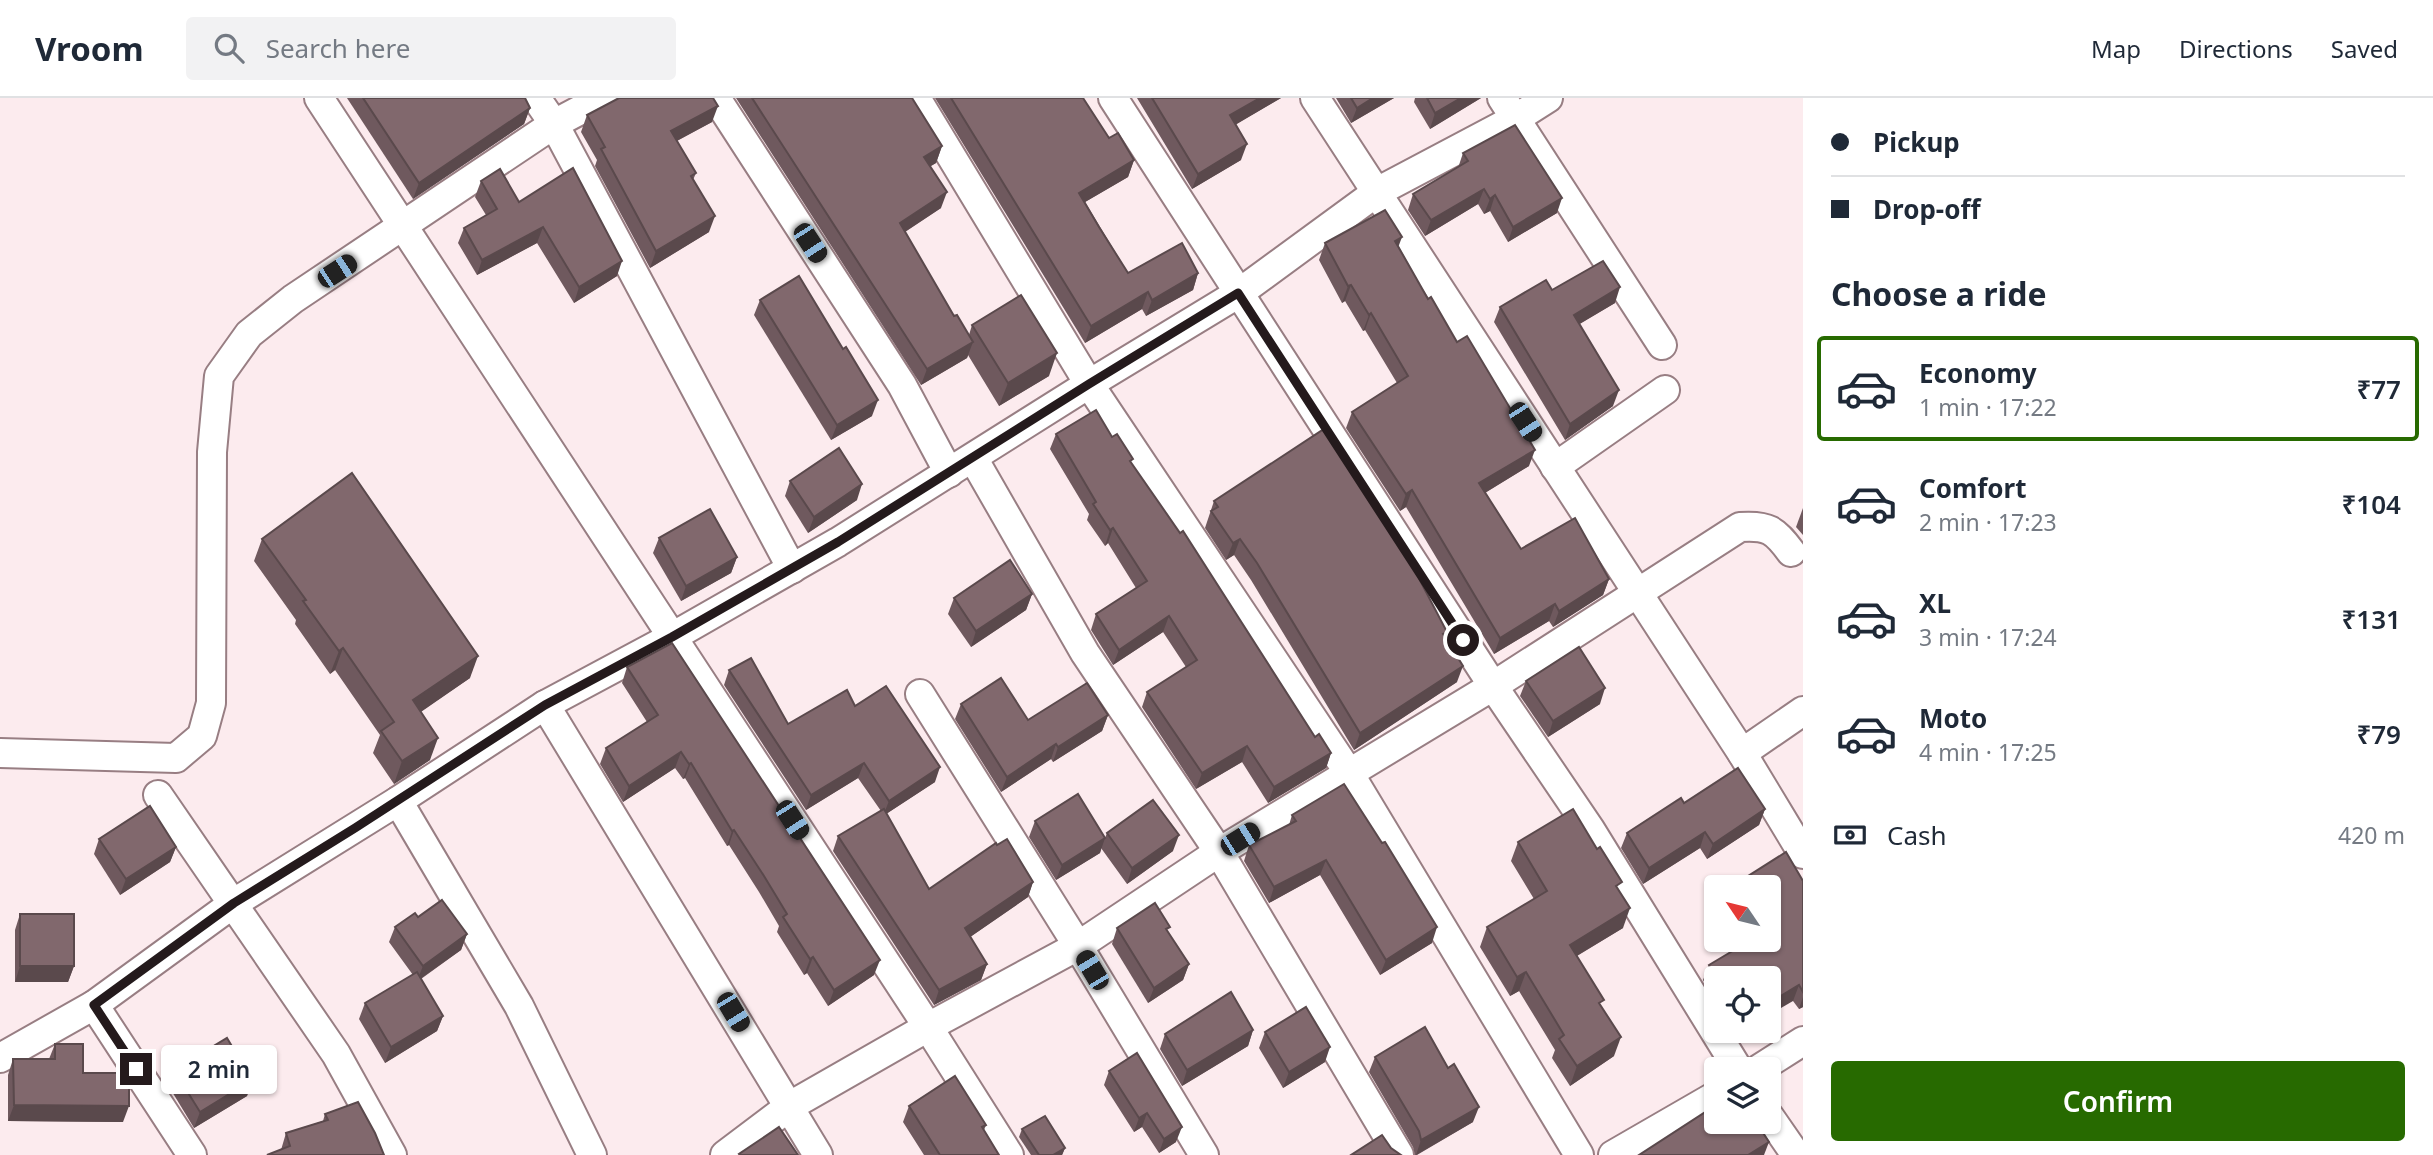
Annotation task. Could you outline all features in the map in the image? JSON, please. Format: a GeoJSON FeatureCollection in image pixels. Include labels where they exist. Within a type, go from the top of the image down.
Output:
{"type":"FeatureCollection","features":[{"type":"Feature","properties":{"kind":"street"},"geometry":{"type":"LineString","coordinates":[[319,98],[928,1027],[1009,1155]]}},
{"type":"Feature","properties":{"kind":"street"},"geometry":{"type":"LineString","coordinates":[[536,98],[554,124],[792,569]]}},
{"type":"Feature","properties":{"kind":"street"},"geometry":{"type":"LineString","coordinates":[[0,753],[176,758],[202,736],[211,704],[212,452],[219,376],[249,334],[293,299],[554,124],[603,98]]}},
{"type":"Feature","properties":{"kind":"street"},"geometry":{"type":"LineString","coordinates":[[716,98],[902,385],[949,473]]}},
{"type":"Feature","properties":{"kind":"street"},"geometry":{"type":"LineString","coordinates":[[916,98],[1089,384],[1349,773],[1579,1155]]}},
{"type":"Feature","properties":{"kind":"street"},"geometry":{"type":"LineString","coordinates":[[1113,98],[1493,686],[1590,830],[1731,1057]]}},
{"type":"Feature","properties":{"kind":"street"},"geometry":{"type":"LineString","coordinates":[[1315,98],[1742,753],[1803,855]]}},
{"type":"Feature","properties":{"kind":"street"},"geometry":{"type":"LineString","coordinates":[[0,1058],[94,1005],[234,903],[545,705],[792,569],[1238,293],[1377,192],[1508,109],[1548,98]]}},
{"type":"Feature","properties":{"kind":"street"},"geometry":{"type":"LineString","coordinates":[[1508,109],[1662,345]]}},
{"type":"Feature","properties":{"kind":"street"},"geometry":{"type":"LineString","coordinates":[[1555,467],[1665,390]]}},
{"type":"Feature","properties":{"kind":"street"},"geometry":{"type":"LineString","coordinates":[[973,458],[1086,653],[1219,852],[1399,1155]]}},
{"type":"Feature","properties":{"kind":"street"},"geometry":{"type":"LineString","coordinates":[[725,1155],[790,1106],[1078,946],[1219,852],[1493,686],[1740,527],[1761,526],[1779,536],[1791,552]]}},
{"type":"Feature","properties":{"kind":"street"},"geometry":{"type":"LineString","coordinates":[[920,694],[1078,946],[1204,1155]]}},
{"type":"Feature","properties":{"kind":"street"},"geometry":{"type":"LineString","coordinates":[[545,705],[818,1155]]}},
{"type":"Feature","properties":{"kind":"street"},"geometry":{"type":"LineString","coordinates":[[1742,753],[1803,711]]}},
{"type":"Feature","properties":{"kind":"street"},"geometry":{"type":"LineString","coordinates":[[158,795],[336,1054],[392,1155]]}},
{"type":"Feature","properties":{"kind":"street"},"geometry":{"type":"LineString","coordinates":[[398,801],[519,1006],[592,1155]]}},
{"type":"Feature","properties":{"kind":"street"},"geometry":{"type":"LineString","coordinates":[[94,1005],[192,1155]]}},
{"type":"Feature","properties":{"kind":"street"},"geometry":{"type":"LineString","coordinates":[[1778,1057],[1803,1041]]}},
{"type":"Feature","properties":{"kind":"street"},"geometry":{"type":"LineString","coordinates":[[1614,1155],[1704,1103]]}},
{"type":"Feature","properties":{"kind":"street"},"geometry":{"type":"LineString","coordinates":[[1781,1133],[1796,1155]]}},
{"type":"Feature","properties":{"kind":"building"},"geometry":{"type":"Polygon","coordinates":[[[363,98],[525,98],[530,108],[419,183],[363,98]]]}},
{"type":"Feature","properties":{"kind":"building"},"geometry":{"type":"Polygon","coordinates":[[[619,98],[713,98],[718,106],[671,131],[696,173],[691,176],[715,216],[656,251],[601,149],[605,147],[587,115],[619,98]]]}},
{"type":"Feature","properties":{"kind":"building"},"geometry":{"type":"Polygon","coordinates":[[[752,98],[912,98],[942,146],[924,157],[947,192],[900,223],[954,316],[957,315],[973,342],[927,369],[752,98]]]}},
{"type":"Feature","properties":{"kind":"building"},"geometry":{"type":"Polygon","coordinates":[[[951,98],[1083,98],[1109,138],[1118,133],[1134,160],[1079,193],[1128,273],[1182,243],[1198,273],[1152,300],[1148,292],[1091,326],[951,98]]]}},
{"type":"Feature","properties":{"kind":"building"},"geometry":{"type":"Polygon","coordinates":[[[1152,98],[1260,98],[1230,115],[1247,144],[1198,174],[1152,98]]]}},
{"type":"Feature","properties":{"kind":"building"},"geometry":{"type":"Polygon","coordinates":[[[1351,98],[1373,98],[1357,108],[1351,98]]]}},
{"type":"Feature","properties":{"kind":"building"},"geometry":{"type":"Polygon","coordinates":[[[1427,98],[1461,98],[1435,113],[1427,98]]]}},
{"type":"Feature","properties":{"kind":"building"},"geometry":{"type":"Polygon","coordinates":[[[1515,125],[1562,198],[1513,227],[1495,195],[1490,199],[1484,189],[1431,220],[1413,194],[1468,161],[1463,153],[1515,125]]]}},
{"type":"Feature","properties":{"kind":"building"},"geometry":{"type":"Polygon","coordinates":[[[573,168],[622,261],[579,287],[543,227],[482,260],[464,228],[497,209],[481,181],[500,169],[519,202],[573,168]]]}},
{"type":"Feature","properties":{"kind":"building"},"geometry":{"type":"Polygon","coordinates":[[[1385,210],[1402,237],[1395,241],[1428,299],[1431,297],[1457,342],[1467,336],[1535,450],[1479,483],[1521,549],[1575,518],[1609,579],[1559,611],[1555,604],[1500,638],[1412,490],[1406,494],[1352,412],[1408,376],[1371,313],[1369,315],[1351,285],[1348,286],[1325,243],[1385,210]]]}},
{"type":"Feature","properties":{"kind":"building"},"geometry":{"type":"Polygon","coordinates":[[[1603,261],[1620,287],[1574,315],[1619,390],[1570,424],[1500,307],[1546,280],[1552,290],[1603,261]]]}},
{"type":"Feature","properties":{"kind":"building"},"geometry":{"type":"Polygon","coordinates":[[[799,276],[843,349],[846,347],[878,400],[837,425],[760,300],[799,276]]]}},
{"type":"Feature","properties":{"kind":"building"},"geometry":{"type":"Polygon","coordinates":[[[1021,295],[1057,353],[1008,383],[972,325],[1021,295]]]}},
{"type":"Feature","properties":{"kind":"building"},"geometry":{"type":"Polygon","coordinates":[[[1096,410],[1112,437],[1117,434],[1133,459],[1130,461],[1180,533],[1183,531],[1315,737],[1319,734],[1331,753],[1274,787],[1247,746],[1202,773],[1147,692],[1197,660],[1169,616],[1119,650],[1096,614],[1147,581],[1113,528],[1110,530],[1093,504],[1096,502],[1056,434],[1096,410]]]}},
{"type":"Feature","properties":{"kind":"building"},"geometry":{"type":"Polygon","coordinates":[[[1324,429],[1412,565],[1447,632],[1443,634],[1463,666],[1360,733],[1257,563],[1240,539],[1233,543],[1211,511],[1218,507],[1214,501],[1324,429]]]}},
{"type":"Feature","properties":{"kind":"building"},"geometry":{"type":"Polygon","coordinates":[[[839,448],[862,484],[814,517],[790,481],[839,448]]]}},
{"type":"Feature","properties":{"kind":"building"},"geometry":{"type":"Polygon","coordinates":[[[352,473],[478,656],[413,700],[438,738],[402,761],[381,731],[394,722],[343,648],[339,651],[262,539],[352,473]]]}},
{"type":"Feature","properties":{"kind":"building"},"geometry":{"type":"Polygon","coordinates":[[[710,509],[737,557],[686,586],[659,538],[710,509]]]}},
{"type":"Feature","properties":{"kind":"building"},"geometry":{"type":"Polygon","coordinates":[[[1010,560],[1032,594],[976,631],[954,598],[1010,560]]]}},
{"type":"Feature","properties":{"kind":"building"},"geometry":{"type":"Polygon","coordinates":[[[672,643],[880,960],[834,990],[783,917],[787,914],[764,876],[734,830],[732,831],[691,763],[689,764],[681,752],[629,786],[606,748],[658,715],[627,667],[672,643]]]}},
{"type":"Feature","properties":{"kind":"building"},"geometry":{"type":"Polygon","coordinates":[[[1579,647],[1605,688],[1553,721],[1526,681],[1579,647]]]}},
{"type":"Feature","properties":{"kind":"building"},"geometry":{"type":"Polygon","coordinates":[[[751,658],[788,724],[847,690],[855,706],[886,686],[940,767],[889,801],[864,763],[811,795],[729,670],[751,658]]]}},
{"type":"Feature","properties":{"kind":"building"},"geometry":{"type":"Polygon","coordinates":[[[1001,678],[1028,720],[1087,683],[1108,715],[1058,747],[1056,744],[1007,777],[961,704],[1001,678]]]}},
{"type":"Feature","properties":{"kind":"building"},"geometry":{"type":"Polygon","coordinates":[[[1738,768],[1765,809],[1713,844],[1705,832],[1649,868],[1627,833],[1681,798],[1684,803],[1738,768]]]}},
{"type":"Feature","properties":{"kind":"building"},"geometry":{"type":"Polygon","coordinates":[[[1344,784],[1382,843],[1385,842],[1437,927],[1386,960],[1326,860],[1274,887],[1249,845],[1296,821],[1292,815],[1344,784]]]}},
{"type":"Feature","properties":{"kind":"building"},"geometry":{"type":"Polygon","coordinates":[[[1078,794],[1105,838],[1062,865],[1035,821],[1078,794]]]}},
{"type":"Feature","properties":{"kind":"building"},"geometry":{"type":"Polygon","coordinates":[[[1153,800],[1179,835],[1132,868],[1107,833],[1153,800]]]}},
{"type":"Feature","properties":{"kind":"building"},"geometry":{"type":"Polygon","coordinates":[[[150,806],[176,847],[126,879],[99,839],[150,806]]]}},
{"type":"Feature","properties":{"kind":"building"},"geometry":{"type":"Polygon","coordinates":[[[884,809],[929,889],[996,843],[997,845],[1007,839],[1033,882],[965,928],[987,964],[939,990],[838,836],[884,809]]]}},
{"type":"Feature","properties":{"kind":"building"},"geometry":{"type":"Polygon","coordinates":[[[1573,809],[1597,849],[1600,847],[1622,882],[1616,886],[1630,908],[1570,945],[1604,1000],[1599,1003],[1621,1037],[1577,1066],[1559,1039],[1564,1035],[1526,972],[1517,977],[1487,927],[1547,891],[1518,842],[1573,809]]]}},
{"type":"Feature","properties":{"kind":"building"},"geometry":{"type":"Polygon","coordinates":[[[1786,852],[1803,881],[1803,992],[1799,985],[1781,996],[1781,966],[1709,965],[1731,952],[1782,952],[1782,875],[1750,875],[1786,852]]]}},
{"type":"Feature","properties":{"kind":"building"},"geometry":{"type":"Polygon","coordinates":[[[442,900],[467,934],[423,966],[395,927],[415,913],[418,917],[442,900]]]}},
{"type":"Feature","properties":{"kind":"building"},"geometry":{"type":"Polygon","coordinates":[[[1155,903],[1170,927],[1166,929],[1189,964],[1154,988],[1117,928],[1155,903]]]}},
{"type":"Feature","properties":{"kind":"building"},"geometry":{"type":"Polygon","coordinates":[[[20,914],[74,914],[74,966],[20,966],[20,914]]]}},
{"type":"Feature","properties":{"kind":"building"},"geometry":{"type":"Polygon","coordinates":[[[417,972],[443,1016],[391,1047],[365,1003],[417,972]]]}},
{"type":"Feature","properties":{"kind":"building"},"geometry":{"type":"Polygon","coordinates":[[[1231,992],[1253,1030],[1187,1070],[1165,1034],[1231,992]]]}},
{"type":"Feature","properties":{"kind":"building"},"geometry":{"type":"Polygon","coordinates":[[[1306,1007],[1330,1047],[1289,1072],[1265,1032],[1306,1007]]]}},
{"type":"Feature","properties":{"kind":"building"},"geometry":{"type":"Polygon","coordinates":[[[1425,1027],[1448,1068],[1454,1064],[1479,1107],[1421,1140],[1419,1131],[1375,1057],[1425,1027]]]}},
{"type":"Feature","properties":{"kind":"building"},"geometry":{"type":"Polygon","coordinates":[[[227,1038],[252,1080],[200,1112],[174,1070],[227,1038]]]}},
{"type":"Feature","properties":{"kind":"building"},"geometry":{"type":"Polygon","coordinates":[[[55,1044],[83,1044],[83,1073],[129,1073],[129,1106],[14,1105],[13,1059],[55,1059],[55,1044]]]}},
{"type":"Feature","properties":{"kind":"building"},"geometry":{"type":"Polygon","coordinates":[[[1137,1053],[1182,1127],[1164,1139],[1147,1113],[1139,1118],[1109,1071],[1137,1053]]]}},
{"type":"Feature","properties":{"kind":"building"},"geometry":{"type":"Polygon","coordinates":[[[955,1076],[986,1125],[982,1127],[999,1155],[940,1155],[909,1106],[955,1076]]]}},
{"type":"Feature","properties":{"kind":"building"},"geometry":{"type":"Polygon","coordinates":[[[358,1102],[384,1155],[267,1155],[290,1146],[286,1133],[328,1120],[325,1114],[358,1102]]]}},
{"type":"Feature","properties":{"kind":"building"},"geometry":{"type":"Polygon","coordinates":[[[1704,1113],[1704,1134],[1764,1134],[1769,1142],[1748,1155],[1639,1155],[1704,1113]]]}},
{"type":"Feature","properties":{"kind":"building"},"geometry":{"type":"Polygon","coordinates":[[[1045,1116],[1065,1148],[1053,1155],[1039,1155],[1022,1129],[1045,1116]]]}},
{"type":"Feature","properties":{"kind":"building"},"geometry":{"type":"Polygon","coordinates":[[[779,1127],[798,1155],[739,1154],[779,1127]]]}},
{"type":"Feature","properties":{"kind":"building"},"geometry":{"type":"Polygon","coordinates":[[[1382,1135],[1391,1148],[1401,1155],[1351,1155],[1382,1135]]]}},
{"type":"Feature","properties":{"kind":"route"},"geometry":{"type":"LineString","coordinates":[[136,1069],[94,1005],[234,903],[545,705],[672,637],[838,542],[1238,293],[1463,640]]}}]}
